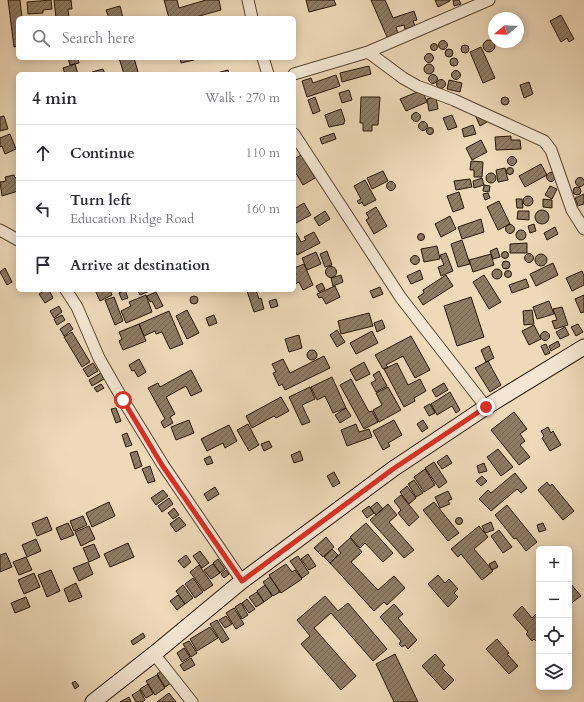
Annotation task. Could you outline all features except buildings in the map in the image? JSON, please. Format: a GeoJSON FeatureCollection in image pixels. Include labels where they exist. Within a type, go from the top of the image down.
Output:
{"type":"FeatureCollection","features":[{"type":"Feature","properties":{"kind":"main road"},"geometry":{"type":"LineString","coordinates":[[93,702],[242,581],[393,469],[486,407],[584,347]]}},
{"type":"Feature","properties":{"kind":"street"},"geometry":{"type":"LineString","coordinates":[[248,0],[252,16]]}},
{"type":"Feature","properties":{"kind":"street"},"geometry":{"type":"LineString","coordinates":[[296,73],[368,52],[489,0]]}},
{"type":"Feature","properties":{"kind":"street"},"geometry":{"type":"LineString","coordinates":[[368,52],[403,78],[417,86],[454,100],[544,141],[551,150],[572,210],[584,229]]}},
{"type":"Feature","properties":{"kind":"street"},"geometry":{"type":"LineString","coordinates":[[264,60],[267,72]]}},
{"type":"Feature","properties":{"kind":"street"},"geometry":{"type":"LineString","coordinates":[[296,137],[401,298],[486,407]]}},
{"type":"Feature","properties":{"kind":"street"},"geometry":{"type":"LineString","coordinates":[[0,230],[16,239]]}},
{"type":"Feature","properties":{"kind":"street"},"geometry":{"type":"LineString","coordinates":[[67,292],[99,358],[162,465],[242,581]]}},
{"type":"Feature","properties":{"kind":"street"},"geometry":{"type":"LineString","coordinates":[[154,654],[192,702]]}},
{"type":"Feature","properties":{"kind":"route"},"geometry":{"type":"LineString","coordinates":[[123,400],[162,465],[242,581],[393,469],[486,407]]}}]}
